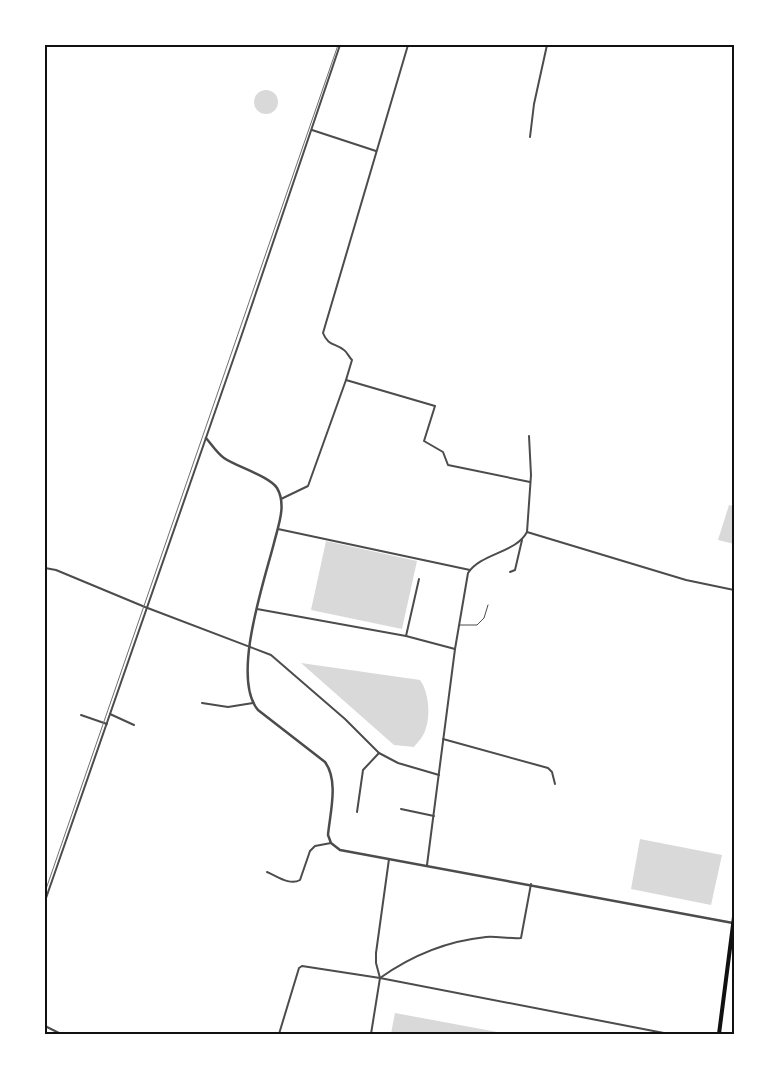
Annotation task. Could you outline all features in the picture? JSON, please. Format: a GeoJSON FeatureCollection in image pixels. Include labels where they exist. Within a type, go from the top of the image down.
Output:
{"type":"FeatureCollection","features":[{"type":"Feature","properties":{"kind":"highway"},"geometry":{"type":"LineString","coordinates":[[719,1034],[734,917]]}},
{"type":"Feature","properties":{"kind":"street"},"geometry":{"type":"LineString","coordinates":[[45,901],[148,608],[340,45]]}},
{"type":"Feature","properties":{"kind":"street"},"geometry":{"type":"LineString","coordinates":[[281,499],[308,486],[352,360],[343,350],[334,347],[326,341],[323,333],[408,45]]}},
{"type":"Feature","properties":{"kind":"street"},"geometry":{"type":"LineString","coordinates":[[530,137],[534,104],[547,45]]}},
{"type":"Feature","properties":{"kind":"street"},"geometry":{"type":"LineString","coordinates":[[311,130],[376,150]]}},
{"type":"Feature","properties":{"kind":"street"},"geometry":{"type":"LineString","coordinates":[[346,380],[436,406],[424,441],[443,452],[448,465],[530,482]]}},
{"type":"Feature","properties":{"kind":"street"},"geometry":{"type":"LineString","coordinates":[[278,529],[470,570],[522,540],[528,532],[529,436]]}},
{"type":"Feature","properties":{"kind":"street"},"geometry":{"type":"LineString","coordinates":[[206,438],[222,457],[272,482],[281,499],[278,529],[257,609],[250,647],[247,684],[253,703],[330,769],[333,779],[328,835],[331,844],[340,850],[733,923]]}},
{"type":"Feature","properties":{"kind":"street"},"geometry":{"type":"LineString","coordinates":[[528,532],[531,536]]}},
{"type":"Feature","properties":{"kind":"street"},"geometry":{"type":"LineString","coordinates":[[528,532],[686,580],[734,590]]}},
{"type":"Feature","properties":{"kind":"street"},"geometry":{"type":"LineString","coordinates":[[510,572],[515,570],[522,540]]}},
{"type":"Feature","properties":{"kind":"street"},"geometry":{"type":"LineString","coordinates":[[45,568],[56,570],[81,582],[271,655],[345,719],[379,753],[398,763],[439,775]]}},
{"type":"Feature","properties":{"kind":"street"},"geometry":{"type":"LineString","coordinates":[[427,865],[455,649],[470,570]]}},
{"type":"Feature","properties":{"kind":"street"},"geometry":{"type":"LineString","coordinates":[[406,636],[419,579]]}},
{"type":"Feature","properties":{"kind":"street"},"geometry":{"type":"LineString","coordinates":[[257,609],[406,636],[455,649]]}},
{"type":"Feature","properties":{"kind":"street"},"geometry":{"type":"LineString","coordinates":[[202,703],[228,707],[253,703]]}},
{"type":"Feature","properties":{"kind":"street"},"geometry":{"type":"LineString","coordinates":[[110,714],[134,725]]}},
{"type":"Feature","properties":{"kind":"street"},"geometry":{"type":"LineString","coordinates":[[81,715],[107,724]]}},
{"type":"Feature","properties":{"kind":"street"},"geometry":{"type":"LineString","coordinates":[[443,739],[548,768],[552,772],[555,784]]}},
{"type":"Feature","properties":{"kind":"street"},"geometry":{"type":"LineString","coordinates":[[357,812],[363,770],[379,753]]}},
{"type":"Feature","properties":{"kind":"street"},"geometry":{"type":"LineString","coordinates":[[401,809],[434,816]]}},
{"type":"Feature","properties":{"kind":"street"},"geometry":{"type":"LineString","coordinates":[[267,872],[290,882],[296,882],[300,880],[310,851],[315,846],[331,844]]}},
{"type":"Feature","properties":{"kind":"street"},"geometry":{"type":"LineString","coordinates":[[371,1034],[380,978],[376,964],[376,953],[389,858]]}},
{"type":"Feature","properties":{"kind":"street"},"geometry":{"type":"LineString","coordinates":[[380,978],[396,967],[441,946],[486,937],[521,938],[530,884]]}},
{"type":"Feature","properties":{"kind":"street"},"geometry":{"type":"LineString","coordinates":[[279,1034],[300,966],[380,978],[669,1034]]}},
{"type":"Feature","properties":{"kind":"street"},"geometry":{"type":"LineString","coordinates":[[45,1026],[56,1030],[60,1034]]}},
{"type":"Feature","properties":{"kind":"street"},"geometry":{"type":"LineString","coordinates":[[650,1034],[651,1030]]}},
{"type":"Feature","properties":{"kind":"lane"},"geometry":{"type":"LineString","coordinates":[[459,625],[477,624],[484,618],[488,605]]}},
{"type":"Feature","properties":{"kind":"shaded area"},"geometry":{"type":"Polygon","coordinates":[[[266,90],[275,93],[278,102],[275,111],[266,114],[257,111],[254,102],[257,93],[266,90]]]}},
{"type":"Feature","properties":{"kind":"shaded area"},"geometry":{"type":"Polygon","coordinates":[[[729,505],[734,506],[734,544],[718,540],[729,505]]]}},
{"type":"Feature","properties":{"kind":"shaded area"},"geometry":{"type":"Polygon","coordinates":[[[326,541],[417,561],[402,629],[311,610],[326,541]]]}},
{"type":"Feature","properties":{"kind":"shaded area"},"geometry":{"type":"Polygon","coordinates":[[[301,663],[420,680],[428,705],[427,725],[423,735],[414,747],[394,745],[301,663]]]}},
{"type":"Feature","properties":{"kind":"shaded area"},"geometry":{"type":"Polygon","coordinates":[[[640,839],[722,855],[711,905],[631,889],[640,839]]]}},
{"type":"Feature","properties":{"kind":"shaded area"},"geometry":{"type":"Polygon","coordinates":[[[395,1013],[508,1034],[391,1034],[395,1013]]]}},
{"type":"Feature","properties":{"kind":"railway"},"geometry":{"type":"LineString","coordinates":[[45,892],[338,45]]}}]}
